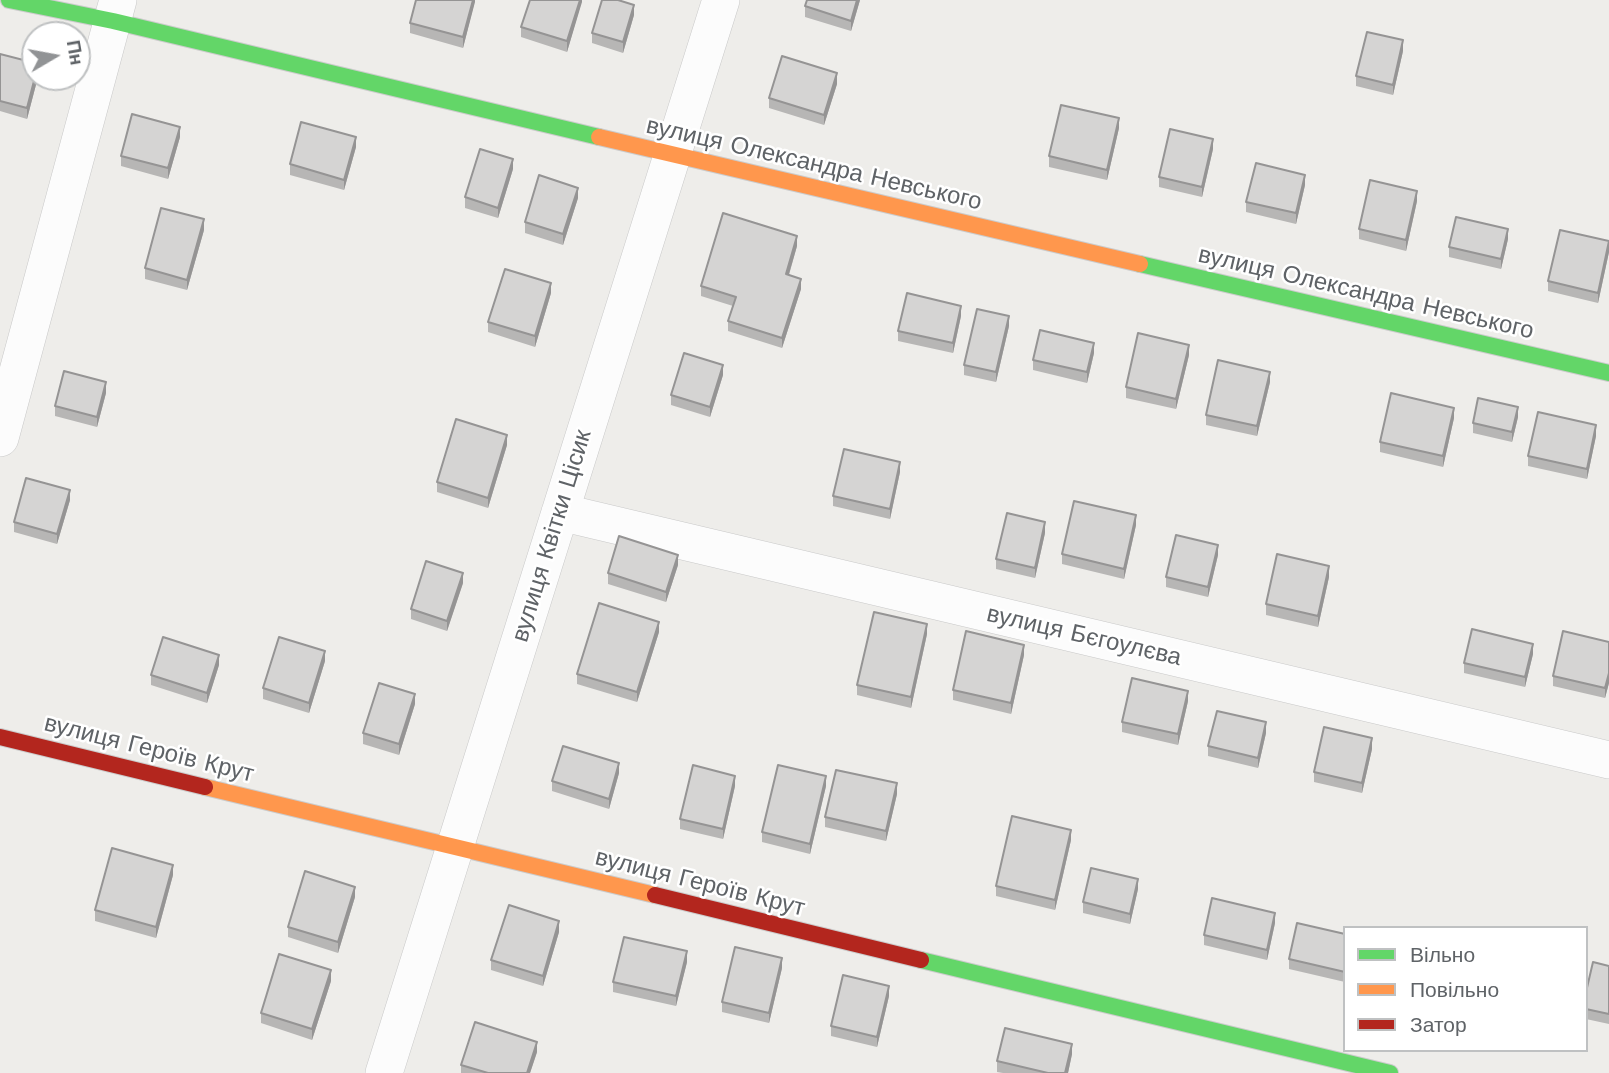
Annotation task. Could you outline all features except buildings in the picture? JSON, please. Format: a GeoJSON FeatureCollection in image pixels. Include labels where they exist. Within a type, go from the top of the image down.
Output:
{"type":"FeatureCollection","features":[{"type":"Feature","properties":{"kind":"street","name":"вулиця Олександра Невського"},"geometry":{"type":"LineString","coordinates":[[9,0],[116,10],[673,155],[1609,373]]}},
{"type":"Feature","properties":{"kind":"street","name":"вулиця Квітки Цісик"},"geometry":{"type":"LineString","coordinates":[[384,1073],[721,0]]}},
{"type":"Feature","properties":{"kind":"street"},"geometry":{"type":"LineString","coordinates":[[0,438],[116,10]]}},
{"type":"Feature","properties":{"kind":"street","name":"вулиця Бєгоулєва"},"geometry":{"type":"LineString","coordinates":[[559,512],[1609,760]]}},
{"type":"Feature","properties":{"kind":"street","name":"вулиця Героїв Крут"},"geometry":{"type":"LineString","coordinates":[[0,737],[1390,1073]]}},
{"type":"Feature","properties":{"kind":"traffic: fast"},"geometry":{"type":"LineString","coordinates":[[9,0],[113,21],[599,137]]}},
{"type":"Feature","properties":{"kind":"traffic: fast"},"geometry":{"type":"LineString","coordinates":[[1140,264],[1609,373]]}},
{"type":"Feature","properties":{"kind":"traffic: fast"},"geometry":{"type":"LineString","coordinates":[[921,960],[1390,1073]]}},
{"type":"Feature","properties":{"kind":"traffic: slow"},"geometry":{"type":"LineString","coordinates":[[599,137],[1140,264]]}},
{"type":"Feature","properties":{"kind":"traffic: slow"},"geometry":{"type":"LineString","coordinates":[[205,787],[655,895]]}},
{"type":"Feature","properties":{"kind":"traffic: jam"},"geometry":{"type":"LineString","coordinates":[[0,737],[205,787]]}},
{"type":"Feature","properties":{"kind":"traffic: jam"},"geometry":{"type":"LineString","coordinates":[[655,895],[921,960]]}}]}
